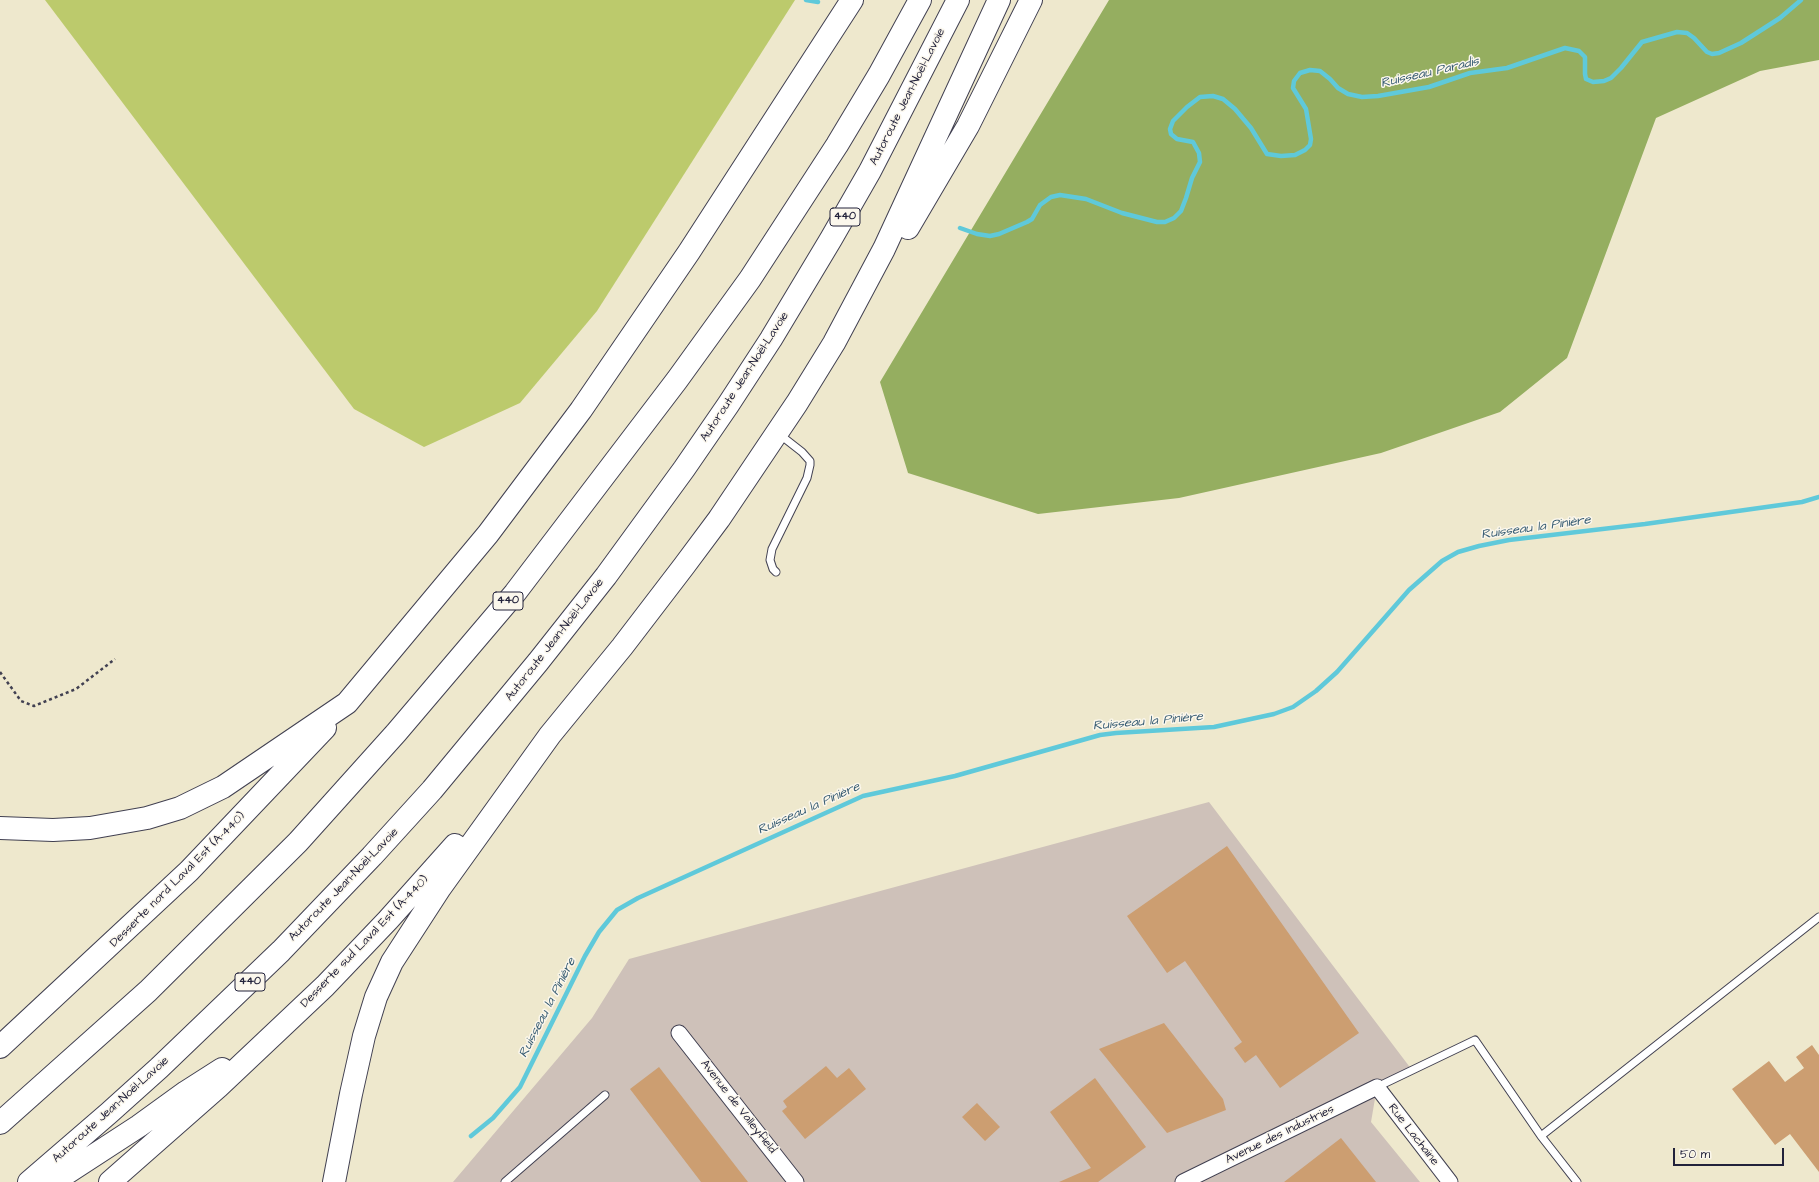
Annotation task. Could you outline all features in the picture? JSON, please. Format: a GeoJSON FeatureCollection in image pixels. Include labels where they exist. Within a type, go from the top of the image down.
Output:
{"type":"FeatureCollection","features":[{"type":"Feature","properties":{"kind":"highway"},"geometry":{"type":"LineString","coordinates":[[0,828],[53,830],[90,828],[147,818],[180,808],[223,787],[347,703],[488,534],[581,410],[689,252],[852,0]]}},
{"type":"Feature","properties":{"kind":"highway","name":"440"},"geometry":{"type":"LineString","coordinates":[[0,1123],[148,991],[258,882],[366,767],[496,616],[697,353],[750,279],[837,145],[879,75],[920,0]]}},
{"type":"Feature","properties":{"kind":"highway","name":"Autoroute Jean-Noël-Lavoie"},"geometry":{"type":"LineString","coordinates":[[29,1182],[104,1118],[175,1053],[286,945],[427,796],[538,662],[606,576],[675,482],[771,339],[862,185],[958,0]]}},
{"type":"Feature","properties":{"kind":"highway"},"geometry":{"type":"LineString","coordinates":[[334,1182],[362,1043],[370,1015],[384,977],[406,939],[433,898],[550,735],[659,601],[719,519],[778,433],[834,343],[884,249],[999,0]]}},
{"type":"Feature","properties":{"kind":"highway"},"geometry":{"type":"LineString","coordinates":[[834,343],[853,318],[943,170],[1031,0]]}},
{"type":"Feature","properties":{"kind":"highway","name":"Desserte nord Laval Est (A-440)"},"geometry":{"type":"LineString","coordinates":[[0,1047],[189,871],[270,787],[347,703]]}},
{"type":"Feature","properties":{"kind":"highway","name":"Desserte sud Laval Est (A-440)"},"geometry":{"type":"LineString","coordinates":[[110,1182],[212,1092],[351,960],[434,869],[550,735]]}},
{"type":"Feature","properties":{"kind":"highway"},"geometry":{"type":"LineString","coordinates":[[53,1182],[268,1039]]}},
{"type":"Feature","properties":{"kind":"street","name":"Avenue de Valleyfield"},"geometry":{"type":"LineString","coordinates":[[679,1033],[796,1182]]}},
{"type":"Feature","properties":{"kind":"street","name":"Avenue des Industries"},"geometry":{"type":"LineString","coordinates":[[1183,1182],[1377,1087]]}},
{"type":"Feature","properties":{"kind":"street","name":"Rue Lachaine"},"geometry":{"type":"LineString","coordinates":[[1377,1087],[1450,1182]]}},
{"type":"Feature","properties":{"kind":"lane"},"geometry":{"type":"LineString","coordinates":[[776,572],[773,569],[770,560],[772,549],[807,478],[810,465],[810,461],[802,452],[778,433]]}},
{"type":"Feature","properties":{"kind":"lane"},"geometry":{"type":"LineString","coordinates":[[1541,1136],[1819,916]]}},
{"type":"Feature","properties":{"kind":"lane"},"geometry":{"type":"LineString","coordinates":[[1377,1087],[1475,1040],[1541,1136],[1577,1182]]}},
{"type":"Feature","properties":{"kind":"lane"},"geometry":{"type":"LineString","coordinates":[[504,1182],[605,1095]]}},
{"type":"Feature","properties":{"kind":"path"},"geometry":{"type":"LineString","coordinates":[[0,672],[21,701],[34,706],[76,689],[115,659]]}},
{"type":"Feature","properties":{"kind":"shaded area"},"geometry":{"type":"Polygon","coordinates":[[[1209,802],[1412,1070],[1377,1087],[1371,1122],[1420,1182],[453,1182],[592,1018],[629,959],[1209,802]]]}},
{"type":"Feature","properties":{"kind":"green space"},"geometry":{"type":"Polygon","coordinates":[[[45,0],[795,0],[597,311],[520,403],[424,447],[354,409],[45,0]]]}},
{"type":"Feature","properties":{"kind":"green space"},"geometry":{"type":"Polygon","coordinates":[[[1109,0],[1819,0],[1819,60],[1760,71],[1656,118],[1567,358],[1500,412],[1381,453],[1179,498],[1038,514],[908,473],[880,382],[1109,0]]]}},
{"type":"Feature","properties":{"kind":"building"},"geometry":{"type":"Polygon","coordinates":[[[1227,846],[1359,1033],[1280,1088],[1256,1055],[1245,1063],[1234,1048],[1242,1042],[1185,961],[1167,973],[1127,916],[1227,846]]]}},
{"type":"Feature","properties":{"kind":"building"},"geometry":{"type":"Polygon","coordinates":[[[1164,1023],[1223,1099],[1226,1110],[1167,1133],[1099,1049],[1164,1023]]]}},
{"type":"Feature","properties":{"kind":"building"},"geometry":{"type":"Polygon","coordinates":[[[1812,1045],[1819,1055],[1819,1172],[1790,1134],[1775,1145],[1732,1089],[1769,1061],[1785,1082],[1804,1068],[1796,1057],[1812,1045]]]}},
{"type":"Feature","properties":{"kind":"building"},"geometry":{"type":"Polygon","coordinates":[[[826,1066],[837,1078],[849,1068],[866,1089],[805,1139],[782,1111],[787,1107],[783,1101],[826,1066]]]}},
{"type":"Feature","properties":{"kind":"building"},"geometry":{"type":"Polygon","coordinates":[[[659,1067],[748,1182],[701,1182],[630,1089],[659,1067]]]}},
{"type":"Feature","properties":{"kind":"building"},"geometry":{"type":"Polygon","coordinates":[[[1095,1078],[1146,1147],[1098,1182],[1059,1182],[1091,1168],[1050,1112],[1095,1078]]]}},
{"type":"Feature","properties":{"kind":"building"},"geometry":{"type":"Polygon","coordinates":[[[977,1103],[1000,1127],[985,1141],[962,1117],[977,1103]]]}},
{"type":"Feature","properties":{"kind":"building"},"geometry":{"type":"Polygon","coordinates":[[[1341,1138],[1376,1182],[1284,1182],[1341,1138]]]}},
{"type":"Feature","properties":{"kind":"waterway","name":"Ruisseau Paradis"},"geometry":{"type":"LineString","coordinates":[[806,0],[818,2]]}},
{"type":"Feature","properties":{"kind":"waterway","name":"Ruisseau Paradis"},"geometry":{"type":"LineString","coordinates":[[960,228],[977,234],[990,236],[999,234],[1032,219],[1040,205],[1051,197],[1060,195],[1086,199],[1122,213],[1157,222],[1165,222],[1174,218],[1181,211],[1192,178],[1200,162],[1199,153],[1193,142],[1177,139],[1171,134],[1170,129],[1173,121],[1200,97],[1213,96],[1223,99],[1235,109],[1251,128],[1267,154],[1281,156],[1295,155],[1305,150],[1310,145],[1311,139],[1306,109],[1293,88],[1294,81],[1300,73],[1310,70],[1320,71],[1338,88],[1348,94],[1362,97],[1378,96],[1429,87],[1470,73],[1507,68],[1565,48],[1579,51],[1585,57],[1586,79],[1593,82],[1604,81],[1611,78],[1621,68],[1642,42],[1677,32],[1687,33],[1707,52],[1712,54],[1719,53],[1741,43],[1780,18],[1801,0]]}},
{"type":"Feature","properties":{"kind":"waterway","name":"Ruisseau la Pinière"},"geometry":{"type":"LineString","coordinates":[[471,1136],[493,1118],[520,1087],[585,956],[599,932],[617,910],[638,898],[863,796],[955,776],[1100,735],[1214,727],[1274,714],[1293,707],[1316,691],[1337,672],[1409,590],[1442,561],[1458,552],[1509,540],[1645,524],[1802,502],[1819,497]]}}]}
